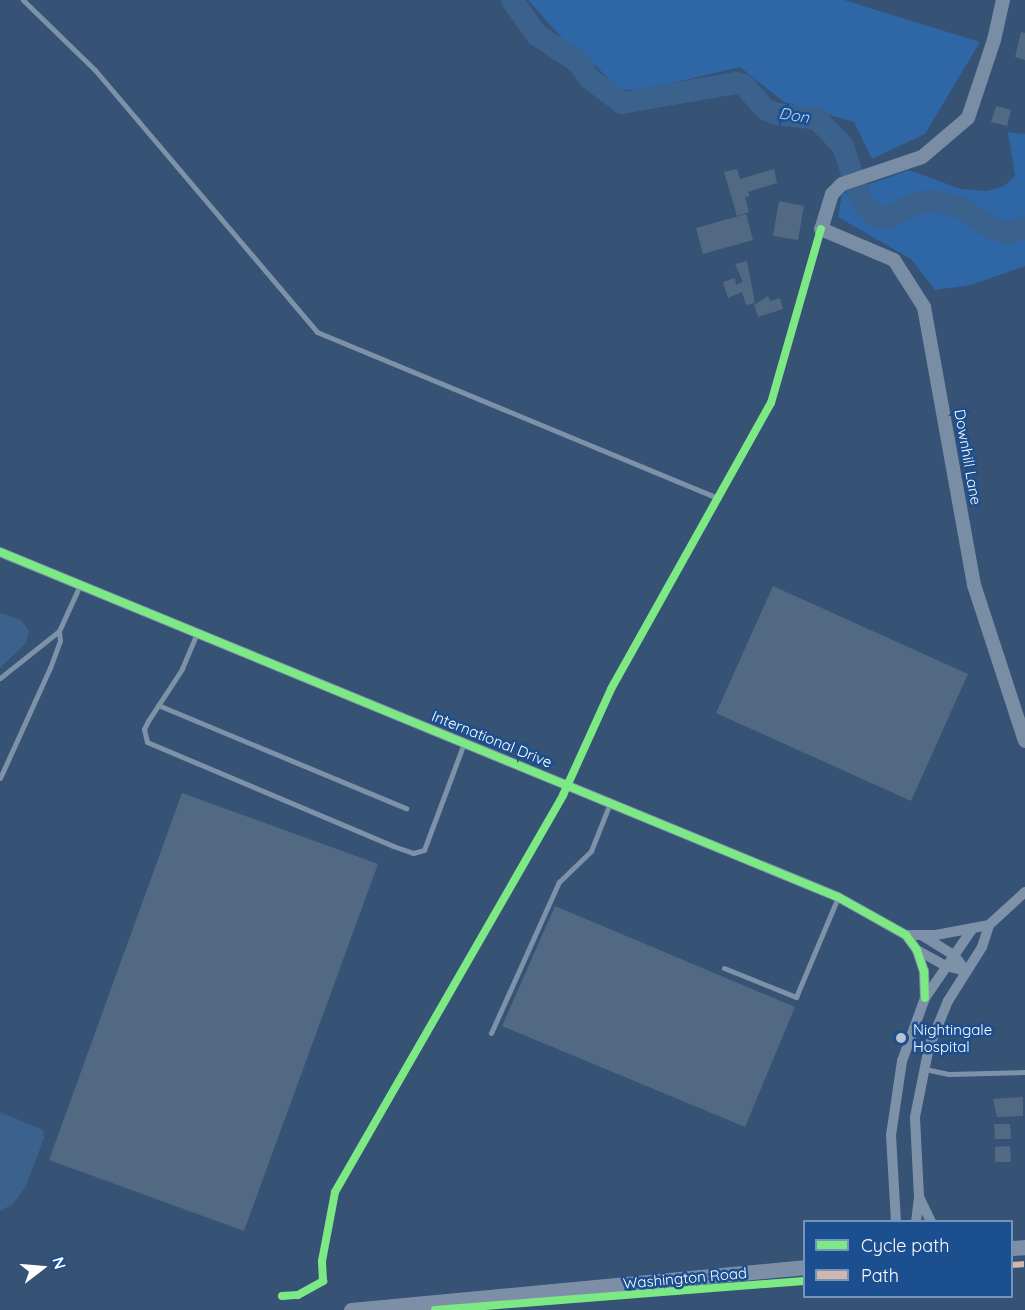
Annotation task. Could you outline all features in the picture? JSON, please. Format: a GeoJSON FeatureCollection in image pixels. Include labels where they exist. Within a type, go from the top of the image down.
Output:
{"type":"FeatureCollection","features":[{"type":"Feature","properties":{"kind":"main road","name":"Washington Road"},"geometry":{"type":"LineString","coordinates":[[351,1310],[803,1267]]}},
{"type":"Feature","properties":{"kind":"street"},"geometry":{"type":"LineString","coordinates":[[821,229],[832,194],[842,184],[922,157],[968,118],[994,40],[1003,0]]}},
{"type":"Feature","properties":{"kind":"street","name":"Downhill Lane"},"geometry":{"type":"LineString","coordinates":[[821,229],[894,260],[924,307],[974,585],[1025,741]]}},
{"type":"Feature","properties":{"kind":"street","name":"International Drive"},"geometry":{"type":"LineString","coordinates":[[0,552],[611,801],[838,897],[906,935],[917,950],[924,971],[925,998]]}},
{"type":"Feature","properties":{"kind":"street"},"geometry":{"type":"LineString","coordinates":[[916,1220],[919,1197],[915,1117],[923,1069],[938,1022],[982,946],[988,925],[1025,892]]}},
{"type":"Feature","properties":{"kind":"street","name":"International Drive"},"geometry":{"type":"LineString","coordinates":[[906,935],[922,936],[988,925]]}},
{"type":"Feature","properties":{"kind":"street","name":"International Drive"},"geometry":{"type":"LineString","coordinates":[[896,1220],[891,1158],[893,1107],[905,1050],[925,998],[973,928]]}},
{"type":"Feature","properties":{"kind":"street","name":"International Drive"},"geometry":{"type":"LineString","coordinates":[[922,936],[954,955],[966,971]]}},
{"type":"Feature","properties":{"kind":"street","name":"International Drive"},"geometry":{"type":"LineString","coordinates":[[917,950],[946,966],[966,971]]}},
{"type":"Feature","properties":{"kind":"street"},"geometry":{"type":"LineString","coordinates":[[919,1197],[930,1220]]}},
{"type":"Feature","properties":{"kind":"lane"},"geometry":{"type":"LineString","coordinates":[[23,0],[95,70],[317,332],[718,498],[771,403],[821,229]]}},
{"type":"Feature","properties":{"kind":"lane"},"geometry":{"type":"LineString","coordinates":[[0,778],[57,650],[59,631],[81,584]]}},
{"type":"Feature","properties":{"kind":"lane"},"geometry":{"type":"LineString","coordinates":[[0,678],[59,631]]}},
{"type":"Feature","properties":{"kind":"lane"},"geometry":{"type":"LineString","coordinates":[[197,633],[182,669],[144,729],[147,742],[413,853],[424,850],[464,743]]}},
{"type":"Feature","properties":{"kind":"lane"},"geometry":{"type":"LineString","coordinates":[[158,705],[406,808]]}},
{"type":"Feature","properties":{"kind":"lane"},"geometry":{"type":"LineString","coordinates":[[491,1033],[559,882],[591,851],[611,801]]}},
{"type":"Feature","properties":{"kind":"lane"},"geometry":{"type":"LineString","coordinates":[[724,968],[796,998],[838,897]]}},
{"type":"Feature","properties":{"kind":"lane"},"geometry":{"type":"LineString","coordinates":[[923,1069],[950,1074],[1025,1072]]}},
{"type":"Feature","properties":{"kind":"shaded area"},"geometry":{"type":"Polygon","coordinates":[[[528,0],[844,0],[980,42],[925,134],[872,159],[854,122],[784,102],[740,67],[647,89],[619,90],[598,68],[567,44],[528,0]]]}},
{"type":"Feature","properties":{"kind":"shaded area"},"geometry":{"type":"Polygon","coordinates":[[[1008,132],[1025,134],[1025,266],[971,285],[935,290],[911,259],[838,217],[842,194],[909,170],[961,189],[987,191],[1004,186],[1015,176],[1008,132]]]}},
{"type":"Feature","properties":{"kind":"shaded area"},"geometry":{"type":"Polygon","coordinates":[[[0,613],[21,620],[29,631],[26,643],[0,668],[0,613]]]}},
{"type":"Feature","properties":{"kind":"shaded area"},"geometry":{"type":"Polygon","coordinates":[[[0,1112],[43,1130],[44,1138],[26,1186],[13,1204],[0,1211],[0,1112]]]}},
{"type":"Feature","properties":{"kind":"building"},"geometry":{"type":"Polygon","coordinates":[[[1021,32],[1025,33],[1025,60],[1015,57],[1021,32]]]}},
{"type":"Feature","properties":{"kind":"building"},"geometry":{"type":"Polygon","coordinates":[[[996,106],[1011,110],[1007,126],[991,122],[996,106]]]}},
{"type":"Feature","properties":{"kind":"building"},"geometry":{"type":"Polygon","coordinates":[[[737,169],[740,179],[774,169],[777,183],[748,192],[750,196],[745,197],[749,212],[737,216],[724,172],[737,169]]]}},
{"type":"Feature","properties":{"kind":"building"},"geometry":{"type":"Polygon","coordinates":[[[779,201],[804,206],[798,240],[773,236],[779,201]]]}},
{"type":"Feature","properties":{"kind":"building"},"geometry":{"type":"Polygon","coordinates":[[[746,214],[753,240],[703,254],[696,228],[746,214]]]}},
{"type":"Feature","properties":{"kind":"building"},"geometry":{"type":"Polygon","coordinates":[[[747,261],[755,303],[746,305],[742,292],[728,298],[723,282],[735,278],[736,285],[743,282],[735,264],[747,261]]]}},
{"type":"Feature","properties":{"kind":"building"},"geometry":{"type":"Polygon","coordinates":[[[768,296],[770,301],[780,298],[783,309],[758,317],[754,305],[768,296]]]}},
{"type":"Feature","properties":{"kind":"building"},"geometry":{"type":"Polygon","coordinates":[[[773,586],[968,674],[911,801],[716,713],[773,586]]]}},
{"type":"Feature","properties":{"kind":"building"},"geometry":{"type":"Polygon","coordinates":[[[182,793],[378,864],[244,1231],[49,1160],[182,793]]]}},
{"type":"Feature","properties":{"kind":"building"},"geometry":{"type":"Polygon","coordinates":[[[555,906],[795,1007],[745,1127],[502,1026],[555,906]]]}},
{"type":"Feature","properties":{"kind":"building"},"geometry":{"type":"Polygon","coordinates":[[[1023,1097],[1023,1116],[997,1117],[993,1099],[1023,1097]]]}},
{"type":"Feature","properties":{"kind":"building"},"geometry":{"type":"Polygon","coordinates":[[[994,1124],[1010,1124],[1011,1139],[995,1139],[994,1124]]]}},
{"type":"Feature","properties":{"kind":"building"},"geometry":{"type":"Polygon","coordinates":[[[1010,1146],[1011,1162],[995,1162],[995,1147],[1010,1146]]]}},
{"type":"Feature","properties":{"kind":"waterway","name":"Don"},"geometry":{"type":"LineString","coordinates":[[512,0],[537,35],[579,63],[589,78],[622,103],[736,83],[744,85],[765,109],[777,114],[817,119],[843,146],[861,201],[874,216],[890,217],[909,206],[931,200],[963,208],[989,227],[1008,233],[1025,228]]}},
{"type":"Feature","properties":{"kind":"marked path"},"geometry":{"type":"LineString","coordinates":[[1013,1265],[1025,1264]]}},
{"type":"Feature","properties":{"kind":"cycle path"},"geometry":{"type":"LineString","coordinates":[[282,1296],[298,1295],[323,1281],[322,1261],[335,1192],[563,795],[611,689],[771,403],[821,229]]}},
{"type":"Feature","properties":{"kind":"cycle path"},"geometry":{"type":"LineString","coordinates":[[0,552],[838,897],[906,935],[917,950],[924,971],[925,998]]}},
{"type":"Feature","properties":{"kind":"cycle path"},"geometry":{"type":"LineString","coordinates":[[435,1310],[803,1281]]}},
{"type":"Feature","properties":{"kind":"place","name":"Nightingale Hospital"},"geometry":{"type":"Point","coordinates":[901,1038]}}]}
